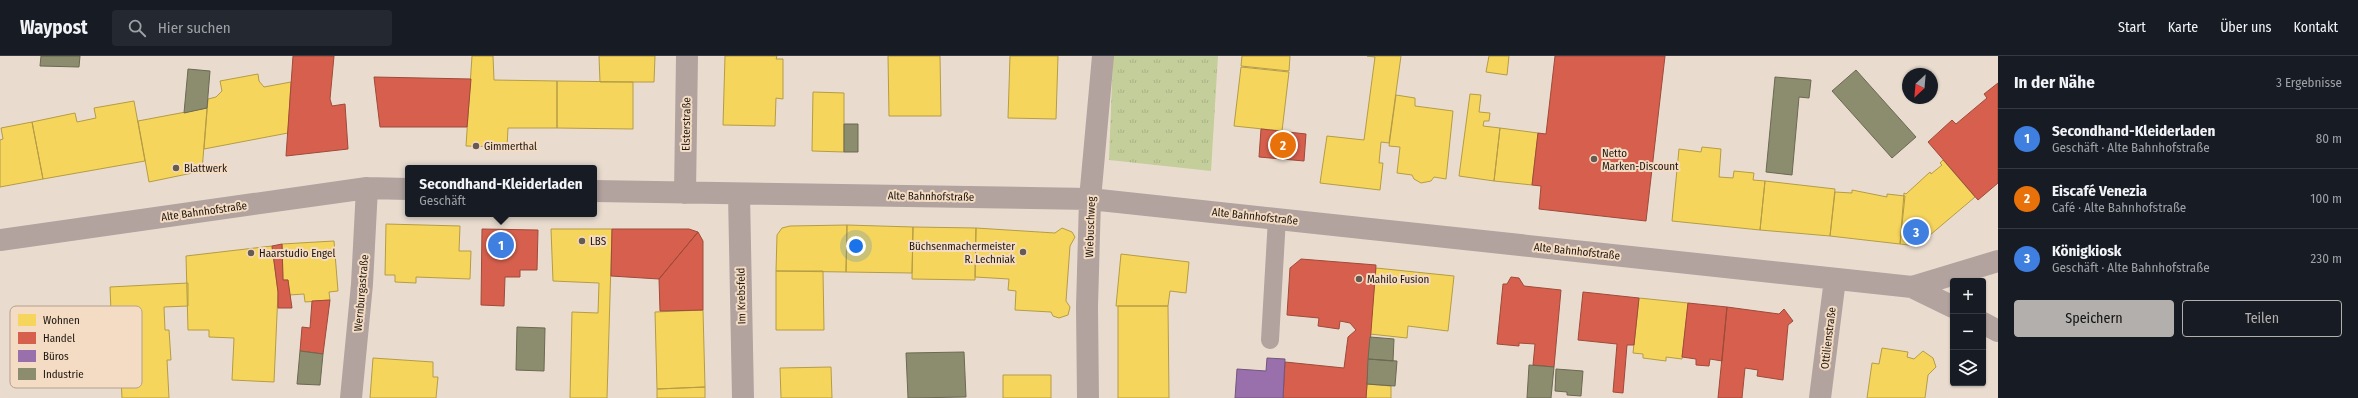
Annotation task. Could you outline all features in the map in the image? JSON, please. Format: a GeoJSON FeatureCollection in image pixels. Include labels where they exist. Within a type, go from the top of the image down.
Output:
{"type":"FeatureCollection","features":[{"type":"Feature","properties":{"kind":"street","name":"Elsterstraße"},"geometry":{"type":"LineString","coordinates":[[685,193],[686,56]]}},
{"type":"Feature","properties":{"kind":"street","name":"Wiebuschweg"},"geometry":{"type":"LineString","coordinates":[[1088,398],[1087,307],[1090,199],[1103,56]]}},
{"type":"Feature","properties":{"kind":"street","name":"Alte Bahnhofstraße"},"geometry":{"type":"LineString","coordinates":[[0,240],[367,188],[405,189]]}},
{"type":"Feature","properties":{"kind":"street","name":"Wernburgastraße"},"geometry":{"type":"LineString","coordinates":[[351,398],[362,284],[367,188]]}},
{"type":"Feature","properties":{"kind":"street","name":"Alte Bahnhofstraße"},"geometry":{"type":"LineString","coordinates":[[597,191],[1090,199],[1912,287],[1950,306]]}},
{"type":"Feature","properties":{"kind":"street","name":"Im Krebsfeld"},"geometry":{"type":"LineString","coordinates":[[739,194],[742,398]]}},
{"type":"Feature","properties":{"kind":"street","name":"Alte Bahnhofstraße"},"geometry":{"type":"LineString","coordinates":[[1912,287],[1998,261]]}},
{"type":"Feature","properties":{"kind":"street","name":"Ottilienstraße"},"geometry":{"type":"LineString","coordinates":[[1820,398],[1835,279]]}},
{"type":"Feature","properties":{"kind":"street"},"geometry":{"type":"LineString","coordinates":[[1986,325],[1998,331]]}},
{"type":"Feature","properties":{"kind":"lane"},"geometry":{"type":"LineString","coordinates":[[1270,340],[1278,218]]}},
{"type":"Feature","properties":{"kind":"green space"},"geometry":{"type":"Polygon","coordinates":[[[1113,56],[1218,56],[1211,171],[1109,160],[1113,56]]]}},
{"type":"Feature","properties":{"kind":"building: Wohnen"},"geometry":{"type":"Polygon","coordinates":[[[472,56],[493,56],[494,80],[557,81],[557,128],[508,128],[507,147],[466,146],[472,56]]]}},
{"type":"Feature","properties":{"kind":"building: Wohnen"},"geometry":{"type":"Polygon","coordinates":[[[599,56],[655,56],[654,82],[600,82],[599,56]]]}},
{"type":"Feature","properties":{"kind":"building: Wohnen"},"geometry":{"type":"Polygon","coordinates":[[[725,56],[777,56],[776,59],[783,59],[783,99],[776,98],[775,126],[723,125],[725,56]]]}},
{"type":"Feature","properties":{"kind":"building: Wohnen"},"geometry":{"type":"Polygon","coordinates":[[[888,56],[940,56],[941,116],[889,116],[888,56]]]}},
{"type":"Feature","properties":{"kind":"building: Wohnen"},"geometry":{"type":"Polygon","coordinates":[[[1010,56],[1058,56],[1056,119],[1008,118],[1010,56]]]}},
{"type":"Feature","properties":{"kind":"building: Wohnen"},"geometry":{"type":"Polygon","coordinates":[[[1242,56],[1290,56],[1289,71],[1241,66],[1242,56]]]}},
{"type":"Feature","properties":{"kind":"building: Wohnen"},"geometry":{"type":"Polygon","coordinates":[[[1367,56],[1401,56],[1389,143],[1381,142],[1379,163],[1383,163],[1380,190],[1320,183],[1327,136],[1364,140],[1375,57],[1367,56]]]}},
{"type":"Feature","properties":{"kind":"building: Wohnen"},"geometry":{"type":"Polygon","coordinates":[[[1489,56],[1509,56],[1507,75],[1486,72],[1489,56]]]}},
{"type":"Feature","properties":{"kind":"building: Wohnen"},"geometry":{"type":"Polygon","coordinates":[[[1241,67],[1289,72],[1282,131],[1234,126],[1241,67]]]}},
{"type":"Feature","properties":{"kind":"building: Wohnen"},"geometry":{"type":"Polygon","coordinates":[[[258,74],[259,81],[264,87],[291,82],[288,133],[204,149],[208,99],[216,97],[222,91],[220,81],[258,74]]]}},
{"type":"Feature","properties":{"kind":"building: Wohnen"},"geometry":{"type":"Polygon","coordinates":[[[557,81],[633,82],[633,129],[557,128],[557,81]]]}},
{"type":"Feature","properties":{"kind":"building: Wohnen"},"geometry":{"type":"Polygon","coordinates":[[[813,92],[844,93],[844,152],[812,151],[813,92]]]}},
{"type":"Feature","properties":{"kind":"building: Wohnen"},"geometry":{"type":"Polygon","coordinates":[[[1470,94],[1481,95],[1479,112],[1490,113],[1489,121],[1484,121],[1483,126],[1500,128],[1494,181],[1459,176],[1470,94]]]}},
{"type":"Feature","properties":{"kind":"building: Wohnen"},"geometry":{"type":"Polygon","coordinates":[[[1396,95],[1415,98],[1415,106],[1453,111],[1446,179],[1434,177],[1431,181],[1421,183],[1414,179],[1412,175],[1397,173],[1400,147],[1389,146],[1396,95]]]}},
{"type":"Feature","properties":{"kind":"building: Wohnen"},"geometry":{"type":"Polygon","coordinates":[[[134,101],[145,161],[43,179],[32,122],[75,113],[77,122],[96,118],[94,108],[134,101]]]}},
{"type":"Feature","properties":{"kind":"building: Wohnen"},"geometry":{"type":"Polygon","coordinates":[[[207,108],[202,171],[149,182],[138,121],[207,108]]]}},
{"type":"Feature","properties":{"kind":"building: Wohnen"},"geometry":{"type":"Polygon","coordinates":[[[32,122],[43,179],[0,187],[0,140],[3,139],[1,128],[32,122]]]}},
{"type":"Feature","properties":{"kind":"building: Wohnen"},"geometry":{"type":"Polygon","coordinates":[[[1500,128],[1538,133],[1532,185],[1494,181],[1500,128]]]}},
{"type":"Feature","properties":{"kind":"building: Wohnen"},"geometry":{"type":"Polygon","coordinates":[[[1702,147],[1721,149],[1719,177],[1733,178],[1734,171],[1754,173],[1753,180],[1765,181],[1760,230],[1672,221],[1679,149],[1701,152],[1702,147]]]}},
{"type":"Feature","properties":{"kind":"building: Wohnen"},"geometry":{"type":"Polygon","coordinates":[[[1943,160],[1975,197],[1917,246],[1900,244],[1904,193],[1906,194],[1930,172],[1931,174],[1942,165],[1940,163],[1943,160]]]}},
{"type":"Feature","properties":{"kind":"building: Wohnen"},"geometry":{"type":"Polygon","coordinates":[[[1765,181],[1835,189],[1830,236],[1760,230],[1765,181]]]}},
{"type":"Feature","properties":{"kind":"building: Wohnen"},"geometry":{"type":"Polygon","coordinates":[[[1852,190],[1887,197],[1887,194],[1905,196],[1900,244],[1830,236],[1835,192],[1852,193],[1852,190]]]}},
{"type":"Feature","properties":{"kind":"building: Wohnen"},"geometry":{"type":"Polygon","coordinates":[[[386,224],[460,226],[459,251],[471,251],[470,279],[416,277],[416,283],[395,282],[395,275],[385,275],[386,224]]]}},
{"type":"Feature","properties":{"kind":"building: Wohnen"},"geometry":{"type":"Polygon","coordinates":[[[847,225],[913,227],[912,273],[846,272],[847,225]]]}},
{"type":"Feature","properties":{"kind":"building: Wohnen"},"geometry":{"type":"Polygon","coordinates":[[[847,225],[846,272],[776,271],[777,235],[782,228],[790,226],[847,225]]]}},
{"type":"Feature","properties":{"kind":"building: Wohnen"},"geometry":{"type":"Polygon","coordinates":[[[913,227],[976,228],[975,280],[912,279],[913,227]]]}},
{"type":"Feature","properties":{"kind":"building: Wohnen"},"geometry":{"type":"Polygon","coordinates":[[[976,228],[1055,233],[1062,228],[1072,232],[1075,237],[1070,246],[1066,301],[1070,307],[1068,315],[1059,318],[1053,316],[1051,312],[1015,310],[1016,291],[1008,290],[1009,279],[975,277],[976,228]]]}},
{"type":"Feature","properties":{"kind":"building: Wohnen"},"geometry":{"type":"Polygon","coordinates":[[[551,229],[612,229],[607,398],[570,398],[572,312],[598,313],[599,283],[553,281],[551,229]]]}},
{"type":"Feature","properties":{"kind":"building: Wohnen"},"geometry":{"type":"Polygon","coordinates":[[[334,241],[338,291],[329,292],[330,300],[305,302],[304,294],[289,295],[288,280],[283,280],[282,244],[334,241]]]}},
{"type":"Feature","properties":{"kind":"building: Wohnen"},"geometry":{"type":"Polygon","coordinates":[[[272,246],[278,292],[274,382],[232,380],[234,338],[209,337],[209,330],[188,330],[186,256],[272,246]]]}},
{"type":"Feature","properties":{"kind":"building: Wohnen"},"geometry":{"type":"Polygon","coordinates":[[[1121,254],[1189,262],[1186,293],[1170,291],[1168,306],[1116,306],[1121,254]]]}},
{"type":"Feature","properties":{"kind":"building: Wohnen"},"geometry":{"type":"Polygon","coordinates":[[[1376,268],[1454,276],[1448,331],[1408,326],[1407,338],[1370,334],[1376,268]]]}},
{"type":"Feature","properties":{"kind":"building: Wohnen"},"geometry":{"type":"Polygon","coordinates":[[[776,271],[823,271],[824,330],[776,330],[776,271]]]}},
{"type":"Feature","properties":{"kind":"building: Wohnen"},"geometry":{"type":"Polygon","coordinates":[[[188,283],[188,306],[164,307],[165,330],[169,330],[171,360],[167,360],[169,398],[122,398],[121,388],[142,388],[142,306],[111,306],[110,287],[188,283]]]}},
{"type":"Feature","properties":{"kind":"building: Wohnen"},"geometry":{"type":"Polygon","coordinates":[[[1639,298],[1688,303],[1682,359],[1666,357],[1666,361],[1643,358],[1643,354],[1633,353],[1639,298]]]}},
{"type":"Feature","properties":{"kind":"building: Wohnen"},"geometry":{"type":"Polygon","coordinates":[[[1118,306],[1168,306],[1169,398],[1118,398],[1118,306]]]}},
{"type":"Feature","properties":{"kind":"building: Wohnen"},"geometry":{"type":"Polygon","coordinates":[[[703,310],[705,387],[657,389],[655,312],[703,310]]]}},
{"type":"Feature","properties":{"kind":"building: Wohnen"},"geometry":{"type":"Polygon","coordinates":[[[1882,348],[1908,352],[1907,357],[1914,359],[1923,351],[1933,358],[1936,367],[1928,375],[1925,398],[1867,398],[1872,363],[1879,364],[1882,348]]]}},
{"type":"Feature","properties":{"kind":"building: Wohnen"},"geometry":{"type":"Polygon","coordinates":[[[373,358],[433,362],[433,377],[438,377],[436,398],[370,398],[373,358]]]}},
{"type":"Feature","properties":{"kind":"building: Wohnen"},"geometry":{"type":"Polygon","coordinates":[[[831,367],[832,398],[781,398],[780,368],[831,367]]]}},
{"type":"Feature","properties":{"kind":"building: Wohnen"},"geometry":{"type":"Polygon","coordinates":[[[1003,375],[1051,375],[1051,398],[1003,398],[1003,375]]]}},
{"type":"Feature","properties":{"kind":"building: Wohnen"},"geometry":{"type":"Polygon","coordinates":[[[1367,384],[1391,386],[1391,398],[1366,398],[1367,384]]]}},
{"type":"Feature","properties":{"kind":"building: Wohnen"},"geometry":{"type":"Polygon","coordinates":[[[705,387],[705,398],[657,398],[657,389],[705,387]]]}},
{"type":"Feature","properties":{"kind":"building: Handel"},"geometry":{"type":"Polygon","coordinates":[[[293,56],[334,56],[330,99],[332,106],[345,104],[348,149],[286,156],[293,56]]]}},
{"type":"Feature","properties":{"kind":"building: Handel","name":"Netto Marken-Discount"},"geometry":{"type":"Polygon","coordinates":[[[1555,56],[1665,56],[1646,221],[1539,209],[1541,186],[1532,185],[1538,133],[1546,134],[1555,56]]]}},
{"type":"Feature","properties":{"kind":"building: Handel"},"geometry":{"type":"Polygon","coordinates":[[[374,77],[471,79],[467,127],[380,127],[374,77]]]}},
{"type":"Feature","properties":{"kind":"building: Handel"},"geometry":{"type":"Polygon","coordinates":[[[1998,83],[1998,183],[1978,200],[1928,142],[1952,120],[1956,124],[1987,98],[1984,94],[1998,83]]]}},
{"type":"Feature","properties":{"kind":"building: Handel"},"geometry":{"type":"Polygon","coordinates":[[[1261,129],[1306,134],[1304,161],[1259,157],[1261,129]]]}},
{"type":"Feature","properties":{"kind":"building: Handel"},"geometry":{"type":"Polygon","coordinates":[[[482,229],[538,230],[537,270],[520,270],[520,277],[505,277],[504,306],[481,305],[482,229]]]}},
{"type":"Feature","properties":{"kind":"building: Handel"},"geometry":{"type":"Polygon","coordinates":[[[612,229],[689,229],[698,232],[659,279],[611,276],[612,229]]]}},
{"type":"Feature","properties":{"kind":"building: Handel"},"geometry":{"type":"Polygon","coordinates":[[[698,232],[703,241],[703,310],[660,311],[659,279],[698,232]]]}},
{"type":"Feature","properties":{"kind":"building: Handel"},"geometry":{"type":"Polygon","coordinates":[[[282,244],[283,280],[288,280],[292,308],[278,308],[278,292],[272,246],[282,244]]]}},
{"type":"Feature","properties":{"kind":"building: Handel"},"geometry":{"type":"Polygon","coordinates":[[[1301,259],[1376,265],[1366,398],[1283,398],[1285,362],[1344,368],[1348,337],[1356,330],[1350,323],[1340,321],[1339,329],[1318,326],[1319,318],[1287,315],[1290,268],[1301,259]]]}},
{"type":"Feature","properties":{"kind":"building: Handel"},"geometry":{"type":"Polygon","coordinates":[[[1511,277],[1519,278],[1524,286],[1561,290],[1554,367],[1533,365],[1535,344],[1519,343],[1519,346],[1497,344],[1503,284],[1507,284],[1511,277]]]}},
{"type":"Feature","properties":{"kind":"building: Handel"},"geometry":{"type":"Polygon","coordinates":[[[1583,292],[1639,298],[1634,345],[1627,345],[1623,393],[1613,392],[1617,344],[1578,340],[1583,292]]]}},
{"type":"Feature","properties":{"kind":"building: Handel"},"geometry":{"type":"Polygon","coordinates":[[[330,300],[323,354],[300,351],[302,327],[310,328],[312,301],[330,300]]]}},
{"type":"Feature","properties":{"kind":"building: Handel"},"geometry":{"type":"Polygon","coordinates":[[[1688,303],[1727,307],[1722,361],[1710,359],[1709,366],[1696,365],[1696,359],[1682,357],[1688,303]]]}},
{"type":"Feature","properties":{"kind":"building: Handel"},"geometry":{"type":"Polygon","coordinates":[[[1727,307],[1779,314],[1784,309],[1793,321],[1788,325],[1783,380],[1757,376],[1758,370],[1745,368],[1742,398],[1718,398],[1727,307]]]}},
{"type":"Feature","properties":{"kind":"building: Büros"},"geometry":{"type":"Polygon","coordinates":[[[1267,358],[1285,359],[1283,398],[1235,398],[1237,369],[1266,371],[1267,358]]]}},
{"type":"Feature","properties":{"kind":"building: Industrie"},"geometry":{"type":"Polygon","coordinates":[[[41,56],[80,56],[79,67],[40,66],[41,56]]]}},
{"type":"Feature","properties":{"kind":"building: Industrie"},"geometry":{"type":"Polygon","coordinates":[[[188,69],[210,71],[207,108],[184,113],[188,69]]]}},
{"type":"Feature","properties":{"kind":"building: Industrie"},"geometry":{"type":"Polygon","coordinates":[[[1856,70],[1916,137],[1892,158],[1832,91],[1856,70]]]}},
{"type":"Feature","properties":{"kind":"building: Industrie"},"geometry":{"type":"Polygon","coordinates":[[[1775,77],[1811,80],[1809,98],[1799,97],[1792,175],[1766,172],[1775,77]]]}},
{"type":"Feature","properties":{"kind":"building: Industrie"},"geometry":{"type":"Polygon","coordinates":[[[844,124],[858,124],[858,152],[844,152],[844,124]]]}},
{"type":"Feature","properties":{"kind":"building: Industrie"},"geometry":{"type":"Polygon","coordinates":[[[517,327],[545,328],[544,371],[516,370],[517,327]]]}},
{"type":"Feature","properties":{"kind":"building: Industrie"},"geometry":{"type":"Polygon","coordinates":[[[1370,337],[1394,339],[1393,361],[1368,359],[1370,337]]]}},
{"type":"Feature","properties":{"kind":"building: Industrie"},"geometry":{"type":"Polygon","coordinates":[[[300,351],[323,354],[320,385],[297,384],[300,351]]]}},
{"type":"Feature","properties":{"kind":"building: Industrie"},"geometry":{"type":"Polygon","coordinates":[[[964,352],[966,397],[908,398],[906,353],[964,352]]]}},
{"type":"Feature","properties":{"kind":"building: Industrie"},"geometry":{"type":"Polygon","coordinates":[[[1368,359],[1397,361],[1395,386],[1367,384],[1368,359]]]}},
{"type":"Feature","properties":{"kind":"building: Industrie"},"geometry":{"type":"Polygon","coordinates":[[[1529,365],[1554,367],[1551,398],[1527,398],[1529,365]]]}},
{"type":"Feature","properties":{"kind":"building: Industrie"},"geometry":{"type":"Polygon","coordinates":[[[1556,369],[1583,371],[1581,396],[1567,395],[1567,392],[1555,391],[1556,369]]]}},
{"type":"Feature","properties":{"kind":"place","name":"Eiscafé Venezia"},"geometry":{"type":"Point","coordinates":[1283,145]}},
{"type":"Feature","properties":{"kind":"place","name":"Gimmerthal"},"geometry":{"type":"Point","coordinates":[476,146]}},
{"type":"Feature","properties":{"kind":"place","name":"Netto Marken-Discount"},"geometry":{"type":"Point","coordinates":[1594,159]}},
{"type":"Feature","properties":{"kind":"place","name":"Blattwerk"},"geometry":{"type":"Point","coordinates":[176,168]}},
{"type":"Feature","properties":{"kind":"place","name":"Königkiosk"},"geometry":{"type":"Point","coordinates":[1916,232]}},
{"type":"Feature","properties":{"kind":"place","name":"LBS"},"geometry":{"type":"Point","coordinates":[582,241]}},
{"type":"Feature","properties":{"kind":"place","name":"Secondhand-Kleiderladen"},"geometry":{"type":"Point","coordinates":[501,245]}},
{"type":"Feature","properties":{"kind":"place","name":"Büchsenmachermeister R. Lechniak"},"geometry":{"type":"Point","coordinates":[1023,252]}},
{"type":"Feature","properties":{"kind":"place","name":"Haarstudio Engel"},"geometry":{"type":"Point","coordinates":[251,253]}},
{"type":"Feature","properties":{"kind":"place","name":"Mahilo Fusion"},"geometry":{"type":"Point","coordinates":[1359,279]}}]}
